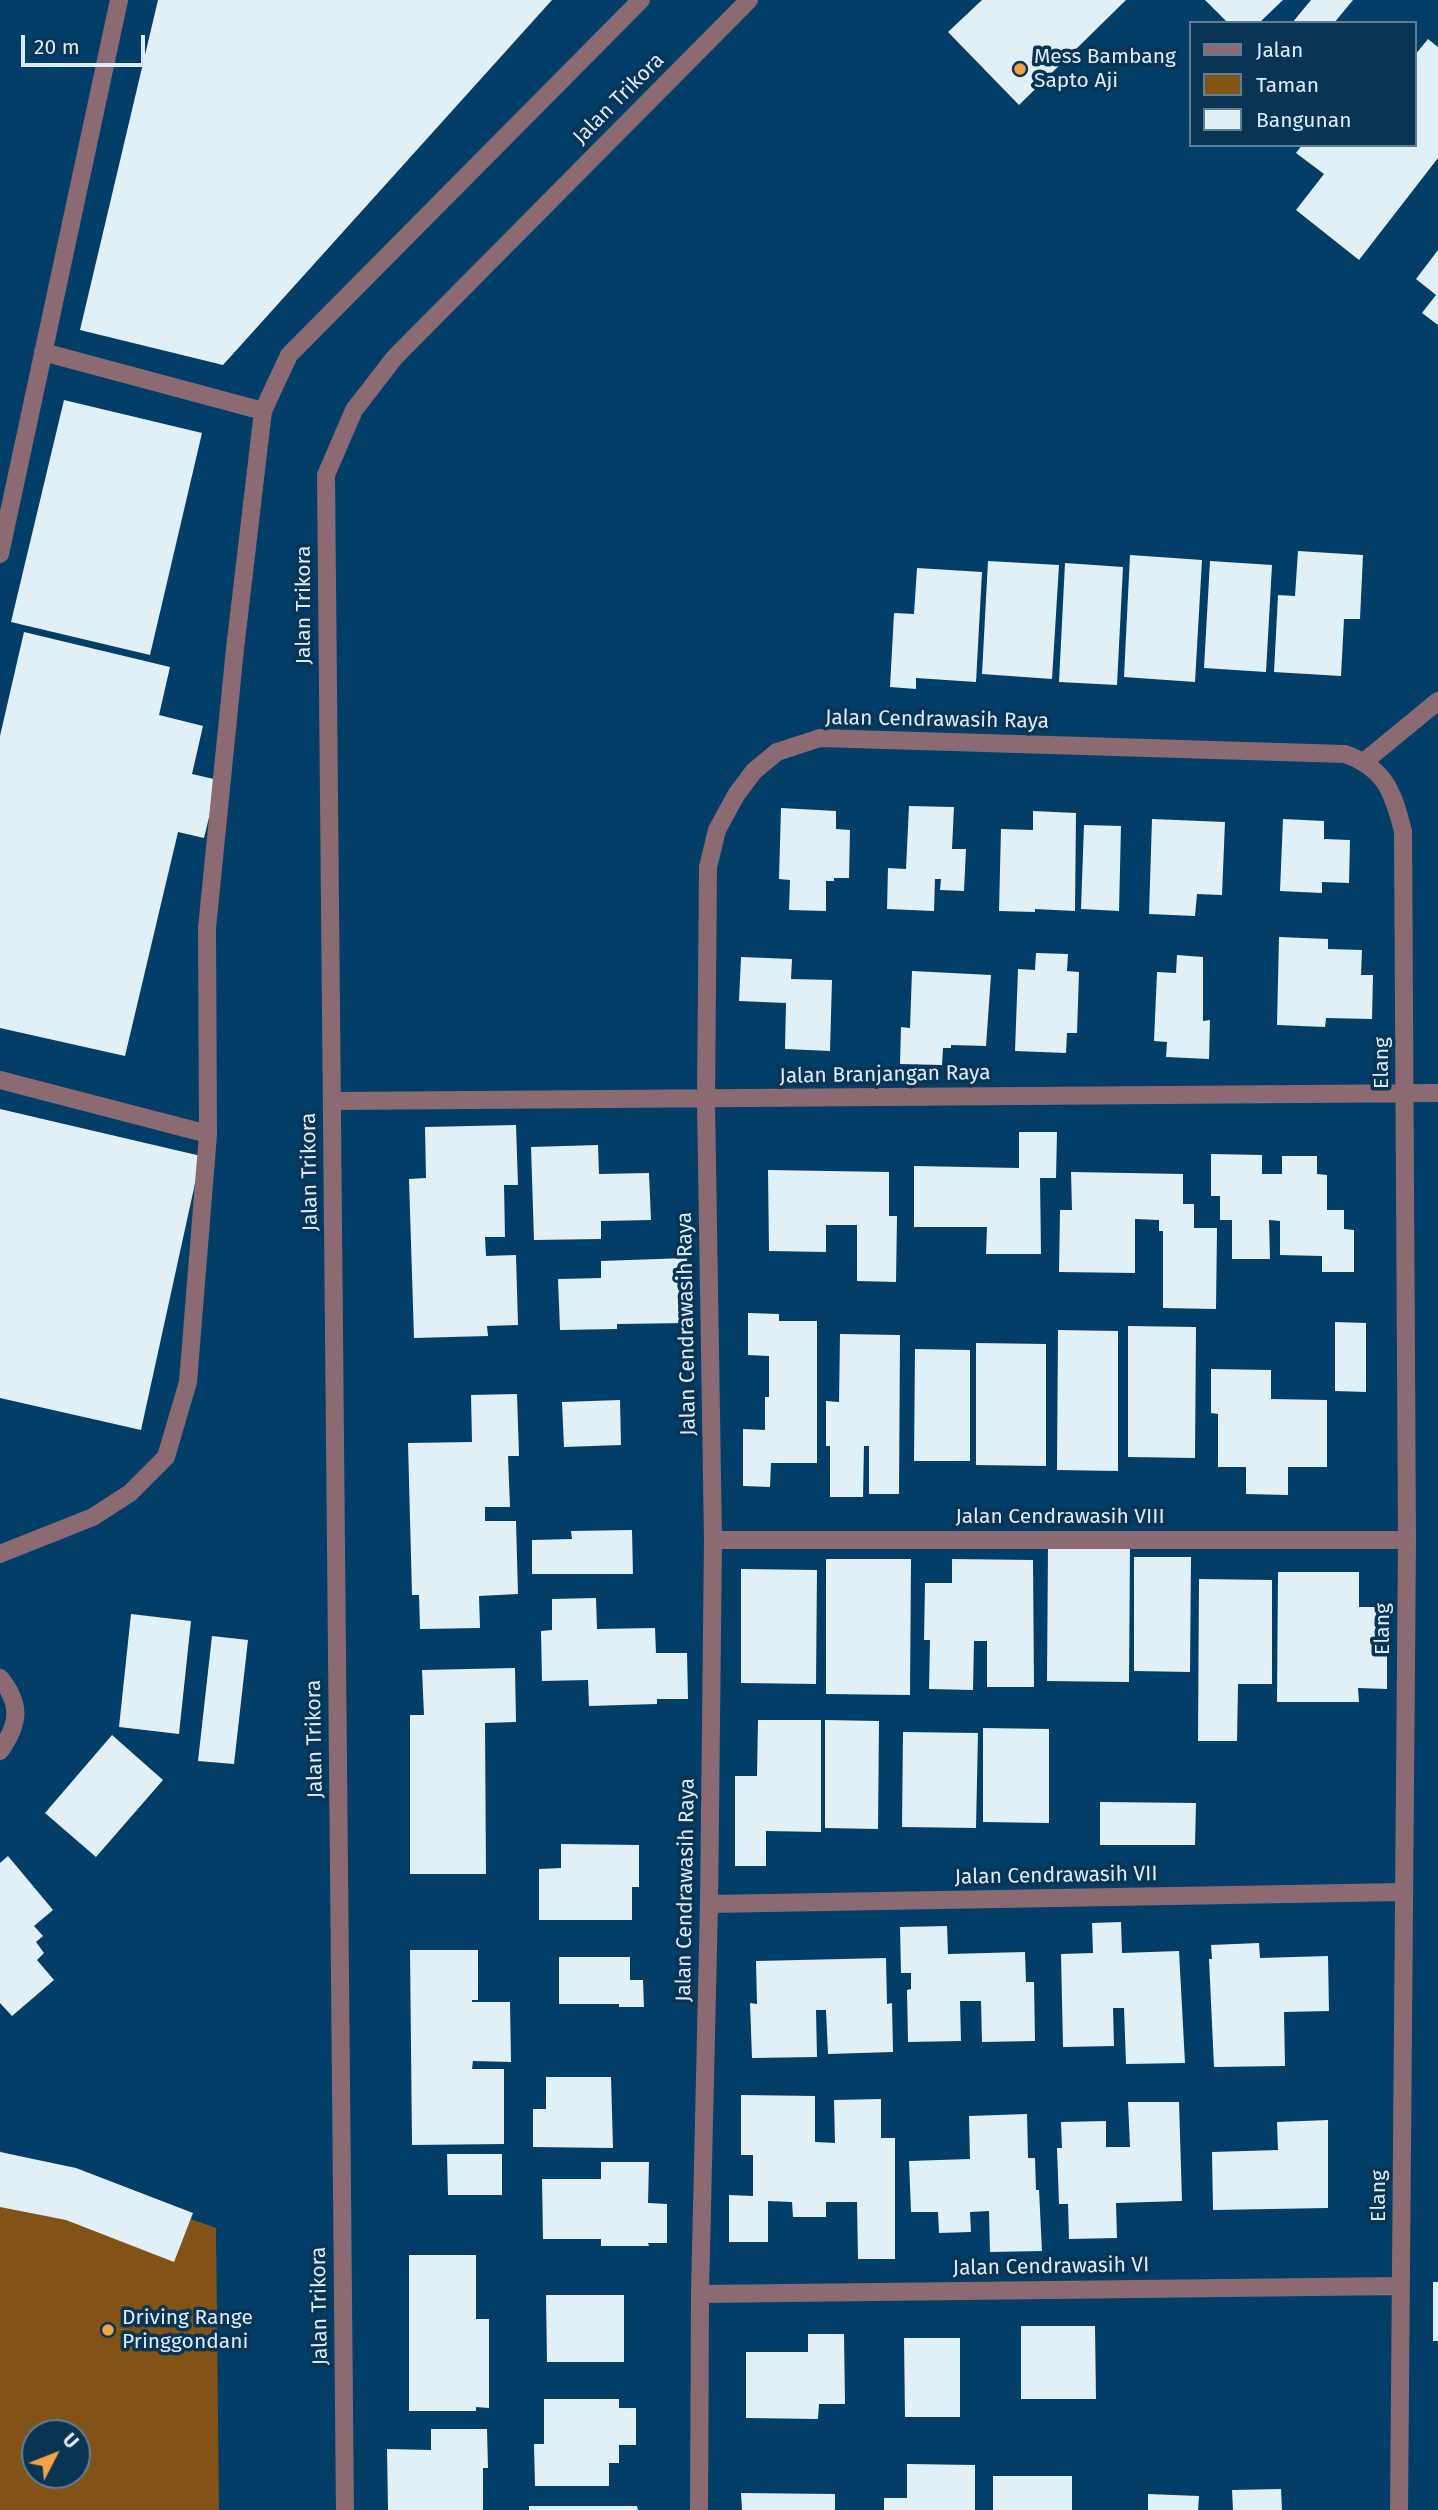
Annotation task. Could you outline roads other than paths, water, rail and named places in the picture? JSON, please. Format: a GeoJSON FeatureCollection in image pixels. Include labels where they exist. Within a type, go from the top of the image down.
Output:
{"type":"FeatureCollection","features":[{"type":"Feature","properties":{"kind":"street"},"geometry":{"type":"LineString","coordinates":[[0,554],[119,0]]}},
{"type":"Feature","properties":{"kind":"street"},"geometry":{"type":"LineString","coordinates":[[0,1554],[93,1517],[130,1493],[166,1457],[188,1382],[208,1134],[207,928],[235,649],[263,411],[289,355],[641,0]]}},
{"type":"Feature","properties":{"kind":"street","name":"Jalan Trikora"},"geometry":{"type":"LineString","coordinates":[[345,2510],[327,475],[354,410],[395,357],[749,0]]}},
{"type":"Feature","properties":{"kind":"street"},"geometry":{"type":"LineString","coordinates":[[43,352],[263,411]]}},
{"type":"Feature","properties":{"kind":"street"},"geometry":{"type":"LineString","coordinates":[[1365,761],[1438,701]]}},
{"type":"Feature","properties":{"kind":"street","name":"Jalan Cendrawasih Raya"},"geometry":{"type":"LineString","coordinates":[[699,2510],[713,1540],[706,1100],[708,867],[717,830],[736,795],[754,771],[777,752],[820,738],[1327,752],[1345,754],[1365,761]]}},
{"type":"Feature","properties":{"kind":"street","name":"Elang"},"geometry":{"type":"LineString","coordinates":[[1365,761],[1385,780],[1403,831],[1407,1540],[1399,2510]]}},
{"type":"Feature","properties":{"kind":"street"},"geometry":{"type":"LineString","coordinates":[[0,1080],[208,1134]]}},
{"type":"Feature","properties":{"kind":"street","name":"Jalan Branjangan Raya"},"geometry":{"type":"LineString","coordinates":[[332,1101],[1438,1093]]}},
{"type":"Feature","properties":{"kind":"street","name":"Jalan Cendrawasih VIII"},"geometry":{"type":"LineString","coordinates":[[713,1540],[1407,1540]]}},
{"type":"Feature","properties":{"kind":"street"},"geometry":{"type":"LineString","coordinates":[[0,1678],[13,1699],[16,1723],[0,1751]]}},
{"type":"Feature","properties":{"kind":"street","name":"Jalan Cendrawasih VII"},"geometry":{"type":"LineString","coordinates":[[709,1905],[1404,1892]]}},
{"type":"Feature","properties":{"kind":"street","name":"Jalan Cendrawasih VI"},"geometry":{"type":"LineString","coordinates":[[701,2294],[1401,2286]]}},
{"type":"Feature","properties":{"kind":"place","name":"Mess Bambang Sapto Aji"},"geometry":{"type":"Point","coordinates":[1020,69]}},
{"type":"Feature","properties":{"kind":"place","name":"Driving Range Pringgondani"},"geometry":{"type":"Point","coordinates":[108,2330]}}]}
